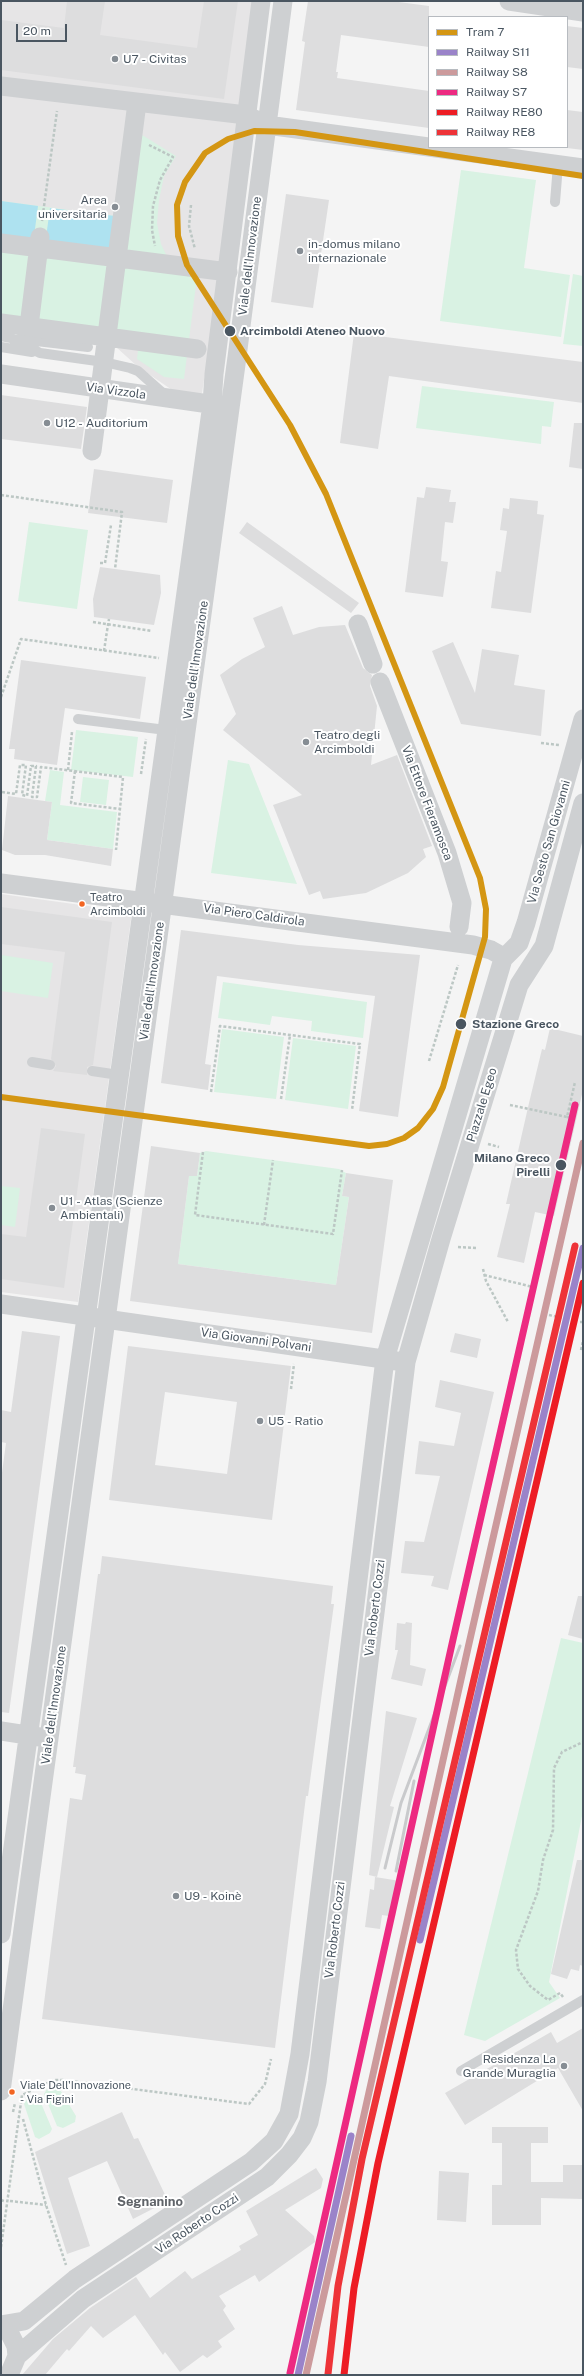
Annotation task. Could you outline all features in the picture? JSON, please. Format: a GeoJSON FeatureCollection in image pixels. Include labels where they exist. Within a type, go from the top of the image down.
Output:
{"type":"FeatureCollection","features":[{"type":"Feature","properties":{"kind":"street","name":"Viale dell'Innovazione"},"geometry":{"type":"LineString","coordinates":[[1,1934],[142,902],[212,404],[214,374],[261,1]]}},
{"type":"Feature","properties":{"kind":"street","name":"Viale dell'Innovazione"},"geometry":{"type":"LineString","coordinates":[[1,2091],[230,408],[283,1]]}},
{"type":"Feature","properties":{"kind":"street"},"geometry":{"type":"LineString","coordinates":[[509,1],[583,12]]}},
{"type":"Feature","properties":{"kind":"street"},"geometry":{"type":"LineString","coordinates":[[1,86],[246,115],[267,125],[428,147]]}},
{"type":"Feature","properties":{"kind":"street"},"geometry":{"type":"LineString","coordinates":[[92,451],[137,103]]}},
{"type":"Feature","properties":{"kind":"street"},"geometry":{"type":"LineString","coordinates":[[434,148],[583,168]]}},
{"type":"Feature","properties":{"kind":"street","name":"Viale dell'Innovazione"},"geometry":{"type":"LineString","coordinates":[[1,243],[39,242],[118,258],[228,272]]}},
{"type":"Feature","properties":{"kind":"street"},"geometry":{"type":"LineString","coordinates":[[29,326],[39,242]]}},
{"type":"Feature","properties":{"kind":"street"},"geometry":{"type":"LineString","coordinates":[[4,332],[29,326],[197,349]]}},
{"type":"Feature","properties":{"kind":"street","name":"Via Vizzola"},"geometry":{"type":"LineString","coordinates":[[1,374],[212,404],[230,408]]}},
{"type":"Feature","properties":{"kind":"street","name":"Via Ettore Fieramosca"},"geometry":{"type":"LineString","coordinates":[[358,624],[447,852],[462,903],[459,927]]}},
{"type":"Feature","properties":{"kind":"street","name":"Via Sesto San Giovanni"},"geometry":{"type":"LineString","coordinates":[[503,959],[519,943],[526,923],[583,719]]}},
{"type":"Feature","properties":{"kind":"street","name":"Via Sesto San Giovanni"},"geometry":{"type":"LineString","coordinates":[[544,946],[583,803]]}},
{"type":"Feature","properties":{"kind":"street","name":"Via Piero Caldirola"},"geometry":{"type":"LineString","coordinates":[[1,883],[473,945],[491,950],[503,959]]}},
{"type":"Feature","properties":{"kind":"street","name":"Piazzale Egeo"},"geometry":{"type":"LineString","coordinates":[[406,1362],[441,1239],[519,985],[544,946]]}},
{"type":"Feature","properties":{"kind":"street","name":"Piazzale Egeo"},"geometry":{"type":"LineString","coordinates":[[385,1359],[503,959]]}},
{"type":"Feature","properties":{"kind":"street"},"geometry":{"type":"LineString","coordinates":[[1,1304],[106,1319]]}},
{"type":"Feature","properties":{"kind":"street","name":"Via Giovanni Polvani"},"geometry":{"type":"LineString","coordinates":[[106,1319],[406,1362]]}},
{"type":"Feature","properties":{"kind":"street","name":"Via Roberto Cozzi"},"geometry":{"type":"LineString","coordinates":[[1,2325],[24,2321],[75,2279],[251,2162],[274,2141],[285,2123],[292,2102],[300,2054],[385,1359]]}},
{"type":"Feature","properties":{"kind":"street","name":"Via Roberto Cozzi"},"geometry":{"type":"LineString","coordinates":[[9,2375],[17,2356],[83,2299],[266,2177],[289,2156],[302,2138],[309,2122],[316,2087],[406,1362]]}},
{"type":"Feature","properties":{"kind":"street"},"geometry":{"type":"LineString","coordinates":[[1,1731],[49,1739]]}},
{"type":"Feature","properties":{"kind":"street","name":"Via Roberto Cozzi"},"geometry":{"type":"LineString","coordinates":[[1,2325],[13,2338],[17,2356]]}},
{"type":"Feature","properties":{"kind":"lane"},"geometry":{"type":"LineString","coordinates":[[555,202],[558,165]]}},
{"type":"Feature","properties":{"kind":"lane"},"geometry":{"type":"LineString","coordinates":[[4,332],[88,347]]}},
{"type":"Feature","properties":{"kind":"lane"},"geometry":{"type":"LineString","coordinates":[[4,332],[40,353]]}},
{"type":"Feature","properties":{"kind":"lane"},"geometry":{"type":"LineString","coordinates":[[1,347],[104,362],[138,371],[169,398]]}},
{"type":"Feature","properties":{"kind":"lane"},"geometry":{"type":"LineString","coordinates":[[78,719],[166,730]]}},
{"type":"Feature","properties":{"kind":"lane"},"geometry":{"type":"LineString","coordinates":[[32,1062],[50,1065]]}},
{"type":"Feature","properties":{"kind":"lane"},"geometry":{"type":"LineString","coordinates":[[92,1072],[119,1075]]}},
{"type":"Feature","properties":{"kind":"lane"},"geometry":{"type":"LineString","coordinates":[[461,2071],[583,2000]]}},
{"type":"Feature","properties":{"kind":"path"},"geometry":{"type":"LineString","coordinates":[[44,207],[57,111]]}},
{"type":"Feature","properties":{"kind":"path"},"geometry":{"type":"LineString","coordinates":[[133,137],[173,157],[160,180],[153,206],[152,230],[156,251]]}},
{"type":"Feature","properties":{"kind":"path"},"geometry":{"type":"LineString","coordinates":[[191,204],[189,226],[196,253]]}},
{"type":"Feature","properties":{"kind":"path"},"geometry":{"type":"LineString","coordinates":[[1,495],[122,512],[115,568]]}},
{"type":"Feature","properties":{"kind":"path"},"geometry":{"type":"LineString","coordinates":[[100,562],[105,563],[111,525]]}},
{"type":"Feature","properties":{"kind":"path"},"geometry":{"type":"LineString","coordinates":[[104,651],[109,618]]}},
{"type":"Feature","properties":{"kind":"path"},"geometry":{"type":"LineString","coordinates":[[93,622],[152,631]]}},
{"type":"Feature","properties":{"kind":"path"},"geometry":{"type":"LineString","coordinates":[[1,697],[21,639],[159,658]]}},
{"type":"Feature","properties":{"kind":"path"},"geometry":{"type":"LineString","coordinates":[[68,770],[72,732]]}},
{"type":"Feature","properties":{"kind":"path"},"geometry":{"type":"LineString","coordinates":[[141,774],[146,736]]}},
{"type":"Feature","properties":{"kind":"path"},"geometry":{"type":"LineString","coordinates":[[541,742],[561,745]]}},
{"type":"Feature","properties":{"kind":"path"},"geometry":{"type":"LineString","coordinates":[[2,792],[16,794],[20,764],[26,765],[22,795],[27,796],[31,766],[36,766],[32,797],[37,797],[41,767],[123,777],[116,850]]}},
{"type":"Feature","properties":{"kind":"path"},"geometry":{"type":"LineString","coordinates":[[75,771],[71,803],[120,810]]}},
{"type":"Feature","properties":{"kind":"path"},"geometry":{"type":"LineString","coordinates":[[429,1061],[443,1019],[458,965]]}},
{"type":"Feature","properties":{"kind":"path"},"geometry":{"type":"LineString","coordinates":[[211,1092],[220,1026],[360,1044],[352,1110]]}},
{"type":"Feature","properties":{"kind":"path"},"geometry":{"type":"LineString","coordinates":[[280,1099],[290,1035]]}},
{"type":"Feature","properties":{"kind":"path"},"geometry":{"type":"LineString","coordinates":[[567,1117],[575,1082]]}},
{"type":"Feature","properties":{"kind":"path"},"geometry":{"type":"LineString","coordinates":[[510,1105],[576,1119]]}},
{"type":"Feature","properties":{"kind":"path"},"geometry":{"type":"LineString","coordinates":[[203,1152],[195,1215],[333,1234],[342,1170]]}},
{"type":"Feature","properties":{"kind":"path"},"geometry":{"type":"LineString","coordinates":[[264,1225],[273,1160]]}},
{"type":"Feature","properties":{"kind":"path"},"geometry":{"type":"LineString","coordinates":[[457,1247],[477,1248]]}},
{"type":"Feature","properties":{"kind":"path"},"geometry":{"type":"LineString","coordinates":[[482,1269],[508,1322]]}},
{"type":"Feature","properties":{"kind":"path"},"geometry":{"type":"LineString","coordinates":[[484,1275],[537,1288]]}},
{"type":"Feature","properties":{"kind":"path"},"geometry":{"type":"LineString","coordinates":[[549,1315],[563,1318]]}},
{"type":"Feature","properties":{"kind":"path"},"geometry":{"type":"LineString","coordinates":[[550,1345],[556,1317]]}},
{"type":"Feature","properties":{"kind":"path"},"geometry":{"type":"LineString","coordinates":[[581,1350],[583,1341]]}},
{"type":"Feature","properties":{"kind":"path"},"geometry":{"type":"LineString","coordinates":[[291,1389],[294,1362]]}},
{"type":"Feature","properties":{"kind":"path"},"geometry":{"type":"LineString","coordinates":[[571,2008],[560,1993],[548,2000],[530,1986],[518,1969],[516,1950],[538,1891],[543,1860],[553,1830],[554,1768],[562,1752],[583,1742]]}},
{"type":"Feature","properties":{"kind":"path"},"geometry":{"type":"LineString","coordinates":[[1,2247],[22,2095],[54,2080],[58,2080],[249,2104],[265,2084],[271,2059]]}},
{"type":"Feature","properties":{"kind":"path"},"geometry":{"type":"LineString","coordinates":[[23,2119],[46,2205],[67,2270]]}},
{"type":"Feature","properties":{"kind":"path"},"geometry":{"type":"LineString","coordinates":[[10,2202],[46,2205]]}},
{"type":"Feature","properties":{"kind":"shaded area","name":"U7 - Civitas"},"geometry":{"type":"Polygon","coordinates":[[[1,1],[255,1],[240,111],[1,79],[1,1]]]}},
{"type":"Feature","properties":{"kind":"shaded area","name":"Area universitaria"},"geometry":{"type":"Polygon","coordinates":[[[1,95],[241,122],[221,271],[202,393],[194,396],[178,394],[137,366],[116,347],[1,331],[1,95]]]}},
{"type":"Feature","properties":{"kind":"shaded area"},"geometry":{"type":"Polygon","coordinates":[[[1,894],[132,912],[78,1302],[1,1292],[1,894]]]}},
{"type":"Feature","properties":{"kind":"green space"},"geometry":{"type":"Polygon","coordinates":[[[134,130],[176,156],[164,176],[159,200],[157,223],[161,244],[171,265],[198,269],[184,379],[164,377],[137,359],[139,342],[1,323],[1,201],[123,217],[134,130]]]}},
{"type":"Feature","properties":{"kind":"green space"},"geometry":{"type":"Polygon","coordinates":[[[461,170],[536,180],[524,268],[570,275],[561,337],[440,321],[461,170]]]}},
{"type":"Feature","properties":{"kind":"green space"},"geometry":{"type":"Polygon","coordinates":[[[573,274],[583,276],[583,346],[563,344],[573,274]]]}},
{"type":"Feature","properties":{"kind":"green space"},"geometry":{"type":"Polygon","coordinates":[[[422,386],[554,402],[551,427],[542,426],[541,444],[416,428],[422,386]]]}},
{"type":"Feature","properties":{"kind":"green space"},"geometry":{"type":"Polygon","coordinates":[[[29,522],[88,530],[77,609],[18,601],[29,522]]]}},
{"type":"Feature","properties":{"kind":"green space"},"geometry":{"type":"Polygon","coordinates":[[[76,730],[138,737],[133,777],[71,770],[76,730]]]}},
{"type":"Feature","properties":{"kind":"green space"},"geometry":{"type":"Polygon","coordinates":[[[228,760],[249,764],[297,884],[211,873],[228,760]]]}},
{"type":"Feature","properties":{"kind":"green space"},"geometry":{"type":"Polygon","coordinates":[[[50,770],[64,772],[60,805],[117,812],[113,849],[47,840],[52,802],[45,801],[50,770]]]}},
{"type":"Feature","properties":{"kind":"green space"},"geometry":{"type":"Polygon","coordinates":[[[83,777],[109,780],[106,805],[80,802],[83,777]]]}},
{"type":"Feature","properties":{"kind":"green space"},"geometry":{"type":"Polygon","coordinates":[[[1,955],[53,963],[48,998],[1,991],[1,955]]]}},
{"type":"Feature","properties":{"kind":"green space"},"geometry":{"type":"Polygon","coordinates":[[[223,982],[367,1002],[363,1038],[311,1031],[312,1021],[272,1016],[270,1025],[218,1018],[223,982]]]}},
{"type":"Feature","properties":{"kind":"green space"},"geometry":{"type":"Polygon","coordinates":[[[222,1029],[284,1037],[276,1099],[214,1092],[222,1029]]]}},
{"type":"Feature","properties":{"kind":"green space"},"geometry":{"type":"Polygon","coordinates":[[[293,1038],[356,1046],[348,1109],[285,1100],[293,1038]]]}},
{"type":"Feature","properties":{"kind":"green space"},"geometry":{"type":"Polygon","coordinates":[[[206,1151],[339,1169],[346,1173],[342,1196],[349,1197],[336,1285],[178,1264],[189,1176],[197,1176],[200,1153],[206,1151]]]}},
{"type":"Feature","properties":{"kind":"green space"},"geometry":{"type":"Polygon","coordinates":[[[1,1186],[20,1188],[15,1227],[1,1225],[1,1186]]]}},
{"type":"Feature","properties":{"kind":"green space"},"geometry":{"type":"Polygon","coordinates":[[[561,1638],[583,1643],[583,1811],[549,1982],[560,1998],[485,2041],[464,2035],[561,1638]]]}},
{"type":"Feature","properties":{"kind":"green space"},"geometry":{"type":"Polygon","coordinates":[[[53,2086],[59,2088],[76,2116],[75,2122],[63,2128],[57,2126],[44,2094],[47,2089],[53,2086]]]}},
{"type":"Feature","properties":{"kind":"green space"},"geometry":{"type":"Polygon","coordinates":[[[33,2095],[38,2096],[52,2129],[50,2133],[39,2139],[35,2137],[24,2104],[27,2098],[33,2095]]]}},
{"type":"Feature","properties":{"kind":"water"},"geometry":{"type":"Polygon","coordinates":[[[1,201],[38,206],[33,244],[1,240],[1,201]]]}},
{"type":"Feature","properties":{"kind":"water"},"geometry":{"type":"Polygon","coordinates":[[[50,208],[115,216],[111,253],[45,245],[50,208]]]}},
{"type":"Feature","properties":{"kind":"building","name":"U7 - Civitas"},"geometry":{"type":"Polygon","coordinates":[[[67,1],[105,1],[100,35],[197,48],[204,1],[238,1],[224,99],[1,70],[1,20],[64,28],[67,1]]]}},
{"type":"Feature","properties":{"kind":"building"},"geometry":{"type":"Polygon","coordinates":[[[308,1],[391,1],[429,6],[428,47],[341,35],[336,72],[338,72],[337,78],[428,91],[428,128],[296,110],[305,42],[302,41],[308,1]]]}},
{"type":"Feature","properties":{"kind":"building"},"geometry":{"type":"Polygon","coordinates":[[[568,26],[583,28],[583,69],[568,67],[568,26]]]}},
{"type":"Feature","properties":{"kind":"building"},"geometry":{"type":"Polygon","coordinates":[[[568,110],[583,112],[583,150],[567,148],[568,110]]]}},
{"type":"Feature","properties":{"kind":"building","name":"in-domus milano internazionale"},"geometry":{"type":"Polygon","coordinates":[[[286,194],[329,200],[313,308],[271,302],[286,194]]]}},
{"type":"Feature","properties":{"kind":"building"},"geometry":{"type":"Polygon","coordinates":[[[354,333],[583,362],[583,403],[389,376],[378,449],[340,443],[354,333]]]}},
{"type":"Feature","properties":{"kind":"building","name":"U12 - Auditorium"},"geometry":{"type":"Polygon","coordinates":[[[1,395],[87,407],[81,449],[1,439],[1,395]]]}},
{"type":"Feature","properties":{"kind":"building"},"geometry":{"type":"Polygon","coordinates":[[[574,423],[583,423],[583,469],[569,467],[574,423]]]}},
{"type":"Feature","properties":{"kind":"building"},"geometry":{"type":"Polygon","coordinates":[[[94,469],[173,480],[167,523],[88,513],[94,469]]]}},
{"type":"Feature","properties":{"kind":"building"},"geometry":{"type":"Polygon","coordinates":[[[426,487],[451,490],[449,502],[456,502],[453,523],[445,522],[441,561],[448,562],[443,597],[405,592],[417,497],[424,498],[426,487]]]}},
{"type":"Feature","properties":{"kind":"building"},"geometry":{"type":"Polygon","coordinates":[[[510,498],[538,501],[537,514],[544,515],[531,613],[491,608],[496,571],[501,572],[507,531],[500,530],[503,508],[509,509],[510,498]]]}},
{"type":"Feature","properties":{"kind":"building"},"geometry":{"type":"Polygon","coordinates":[[[247,522],[359,603],[351,613],[239,533],[247,522]]]}},
{"type":"Feature","properties":{"kind":"building"},"geometry":{"type":"Polygon","coordinates":[[[100,567],[160,575],[161,593],[154,625],[94,617],[93,599],[100,567]]]}},
{"type":"Feature","properties":{"kind":"building","name":"Teatro degli Arcimboldi"},"geometry":{"type":"Polygon","coordinates":[[[282,606],[293,635],[319,627],[345,625],[363,668],[372,675],[370,686],[377,706],[371,765],[397,755],[432,846],[423,849],[426,857],[408,873],[366,893],[323,899],[320,891],[309,895],[273,805],[302,795],[223,730],[236,714],[220,675],[242,659],[265,647],[253,618],[282,606]]]}},
{"type":"Feature","properties":{"kind":"building"},"geometry":{"type":"Polygon","coordinates":[[[453,642],[475,693],[482,649],[519,655],[514,685],[545,690],[541,736],[461,724],[432,651],[453,642]]]}},
{"type":"Feature","properties":{"kind":"building"},"geometry":{"type":"Polygon","coordinates":[[[21,660],[146,677],[140,719],[65,708],[57,765],[14,759],[15,749],[9,749],[21,660]]]}},
{"type":"Feature","properties":{"kind":"building"},"geometry":{"type":"Polygon","coordinates":[[[8,796],[52,802],[47,840],[113,849],[111,866],[45,855],[15,855],[2,850],[8,796]]]}},
{"type":"Feature","properties":{"kind":"building"},"geometry":{"type":"Polygon","coordinates":[[[1,907],[112,922],[93,1065],[87,1067],[87,1075],[53,1071],[56,1066],[51,1059],[65,952],[1,944],[1,907]]]}},
{"type":"Feature","properties":{"kind":"building"},"geometry":{"type":"Polygon","coordinates":[[[181,930],[298,945],[420,955],[398,1117],[359,1111],[375,996],[217,976],[205,1064],[211,1065],[208,1090],[161,1083],[181,930]]]}},
{"type":"Feature","properties":{"kind":"building"},"geometry":{"type":"Polygon","coordinates":[[[550,1028],[583,1036],[583,1090],[554,1216],[535,1212],[524,1263],[497,1257],[510,1204],[506,1204],[529,1103],[542,1049],[545,1050],[550,1028]]]}},
{"type":"Feature","properties":{"kind":"building","name":"U1 - Atlas (Scienze Ambientali)"},"geometry":{"type":"Polygon","coordinates":[[[41,1128],[85,1134],[64,1288],[1,1279],[1,1234],[26,1237],[41,1128]]]}},
{"type":"Feature","properties":{"kind":"building"},"geometry":{"type":"Polygon","coordinates":[[[151,1146],[200,1153],[197,1176],[189,1176],[178,1264],[336,1285],[349,1197],[342,1196],[346,1173],[393,1180],[372,1333],[130,1301],[151,1146]]]}},
{"type":"Feature","properties":{"kind":"building"},"geometry":{"type":"Polygon","coordinates":[[[22,1331],[60,1336],[9,1713],[1,1712],[1,1480],[6,1443],[1,1442],[1,1410],[11,1412],[22,1331]]]}},
{"type":"Feature","properties":{"kind":"building"},"geometry":{"type":"Polygon","coordinates":[[[455,1333],[481,1339],[477,1358],[450,1352],[455,1333]]]}},
{"type":"Feature","properties":{"kind":"building","name":"U5 - Ratio"},"geometry":{"type":"Polygon","coordinates":[[[128,1346],[291,1366],[272,1520],[109,1500],[128,1346]],[[165,1392],[155,1465],[227,1474],[237,1402],[165,1392]]]}},
{"type":"Feature","properties":{"kind":"building"},"geometry":{"type":"Polygon","coordinates":[[[440,1380],[494,1392],[448,1590],[431,1586],[434,1576],[401,1573],[405,1541],[424,1542],[440,1476],[415,1474],[419,1441],[454,1446],[461,1413],[435,1407],[440,1380]]]}},
{"type":"Feature","properties":{"kind":"building"},"geometry":{"type":"Polygon","coordinates":[[[102,1556],[333,1586],[331,1604],[334,1604],[308,1796],[306,1796],[275,2048],[42,2019],[70,1798],[82,1800],[86,1775],[75,1773],[76,1767],[73,1767],[98,1574],[100,1574],[102,1556]]]}},
{"type":"Feature","properties":{"kind":"building"},"geometry":{"type":"Polygon","coordinates":[[[578,1596],[583,1596],[583,1639],[568,1635],[578,1596]]]}},
{"type":"Feature","properties":{"kind":"building"},"geometry":{"type":"Polygon","coordinates":[[[406,1622],[412,1623],[410,1665],[426,1669],[422,1686],[391,1679],[398,1650],[395,1650],[397,1623],[405,1624],[406,1622]]]}},
{"type":"Feature","properties":{"kind":"building"},"geometry":{"type":"Polygon","coordinates":[[[386,1711],[417,1718],[390,1806],[394,1807],[377,1877],[369,1875],[386,1711]]]}},
{"type":"Feature","properties":{"kind":"building"},"geometry":{"type":"Polygon","coordinates":[[[577,1860],[583,1860],[583,1966],[580,1965],[579,1971],[571,1969],[567,1979],[551,1974],[577,1860]]]}},
{"type":"Feature","properties":{"kind":"building"},"geometry":{"type":"Polygon","coordinates":[[[375,1877],[400,1881],[395,1917],[382,1915],[380,1929],[365,1927],[370,1889],[374,1890],[375,1877]]]}},
{"type":"Feature","properties":{"kind":"building"},"geometry":{"type":"Polygon","coordinates":[[[583,2028],[583,2111],[558,2068],[465,2125],[445,2093],[551,2032],[557,2043],[583,2028]]]}},
{"type":"Feature","properties":{"kind":"building"},"geometry":{"type":"Polygon","coordinates":[[[122,2112],[134,2139],[138,2138],[168,2201],[133,2219],[107,2161],[68,2178],[90,2246],[67,2254],[35,2152],[122,2112]]]}},
{"type":"Feature","properties":{"kind":"building"},"geometry":{"type":"Polygon","coordinates":[[[492,2127],[548,2127],[548,2143],[531,2143],[531,2182],[563,2182],[563,2165],[583,2165],[583,2199],[541,2198],[541,2225],[492,2225],[492,2185],[502,2185],[502,2143],[492,2143],[492,2127]]]}},
{"type":"Feature","properties":{"kind":"building"},"geometry":{"type":"Polygon","coordinates":[[[316,2168],[323,2179],[321,2188],[285,2210],[314,2236],[315,2242],[259,2282],[255,2275],[219,2296],[226,2306],[223,2310],[235,2329],[218,2341],[222,2347],[207,2358],[203,2355],[180,2372],[165,2352],[163,2355],[135,2315],[103,2338],[91,2326],[69,2351],[67,2349],[45,2375],[22,2375],[53,2339],[90,2308],[136,2277],[150,2298],[185,2271],[192,2279],[241,2250],[239,2246],[258,2235],[246,2211],[316,2168]]]}},
{"type":"Feature","properties":{"kind":"building"},"geometry":{"type":"Polygon","coordinates":[[[439,2171],[469,2173],[466,2222],[437,2220],[439,2171]]]}},
{"type":"Feature","properties":{"kind":"railway"},"geometry":{"type":"LineString","coordinates":[[385,1868],[401,1803],[460,1646]]}},
{"type":"Feature","properties":{"kind":"railway"},"geometry":{"type":"LineString","coordinates":[[396,1871],[414,1781]]}},
{"type":"Feature","properties":{"kind":"tram line","name":"7"},"geometry":{"type":"LineString","coordinates":[[1,1097],[369,1146],[387,1144],[404,1138],[418,1128],[433,1109],[443,1087],[485,937],[486,909],[480,878],[326,494],[290,425],[187,265],[178,236],[177,205],[185,182],[205,153],[228,139],[254,131],[295,132],[583,176]]}},
{"type":"Feature","properties":{"kind":"rail line","name":"S7"},"geometry":{"type":"LineString","coordinates":[[290,2373],[452,1644],[575,1105]]}},
{"type":"Feature","properties":{"kind":"rail line","name":"S8"},"geometry":{"type":"LineString","coordinates":[[306,2375],[468,1648],[583,1143]]}},
{"type":"Feature","properties":{"kind":"rail line","name":"RE8"},"geometry":{"type":"LineString","coordinates":[[328,2374],[338,2286],[362,2159],[575,1246]]}},
{"type":"Feature","properties":{"kind":"rail line","name":"S11"},"geometry":{"type":"LineString","coordinates":[[420,1940],[583,1248]]}},
{"type":"Feature","properties":{"kind":"rail line","name":"RE80"},"geometry":{"type":"LineString","coordinates":[[344,2375],[354,2288],[378,2163],[583,1283]]}},
{"type":"Feature","properties":{"kind":"rail line","name":"S11"},"geometry":{"type":"LineString","coordinates":[[298,2375],[351,2136]]}},
{"type":"Feature","properties":{"kind":"place","name":"U7 - Civitas"},"geometry":{"type":"Point","coordinates":[115,59]}},
{"type":"Feature","properties":{"kind":"place","name":"Area universitaria"},"geometry":{"type":"Point","coordinates":[115,207]}},
{"type":"Feature","properties":{"kind":"place","name":"in-domus milano internazionale"},"geometry":{"type":"Point","coordinates":[300,251]}},
{"type":"Feature","properties":{"kind":"place","name":"Arcimboldi Ateneo Nuovo"},"geometry":{"type":"Point","coordinates":[230,331]}},
{"type":"Feature","properties":{"kind":"place","name":"U12 - Auditorium"},"geometry":{"type":"Point","coordinates":[47,423]}},
{"type":"Feature","properties":{"kind":"place","name":"Teatro degli Arcimboldi"},"geometry":{"type":"Point","coordinates":[306,742]}},
{"type":"Feature","properties":{"kind":"place","name":"Teatro Arcimboldi"},"geometry":{"type":"Point","coordinates":[82,904]}},
{"type":"Feature","properties":{"kind":"place","name":"Stazione Greco"},"geometry":{"type":"Point","coordinates":[461,1024]}},
{"type":"Feature","properties":{"kind":"place","name":"Milano Greco Pirelli"},"geometry":{"type":"Point","coordinates":[561,1165]}},
{"type":"Feature","properties":{"kind":"place","name":"U1 - Atlas (Scienze Ambientali)"},"geometry":{"type":"Point","coordinates":[52,1208]}},
{"type":"Feature","properties":{"kind":"place","name":"U5 - Ratio"},"geometry":{"type":"Point","coordinates":[260,1421]}},
{"type":"Feature","properties":{"kind":"place","name":"U9 - Koinè"},"geometry":{"type":"Point","coordinates":[176,1896]}},
{"type":"Feature","properties":{"kind":"place","name":"Residenza La Grande Muraglia"},"geometry":{"type":"Point","coordinates":[564,2066]}},
{"type":"Feature","properties":{"kind":"place","name":"Viale Dell'Innovazione - Via Figini"},"geometry":{"type":"Point","coordinates":[12,2092]}},
{"type":"Feature","properties":{"kind":"district","name":"Segnanino"},"geometry":{"type":"Point","coordinates":[150,2202]}}]}
